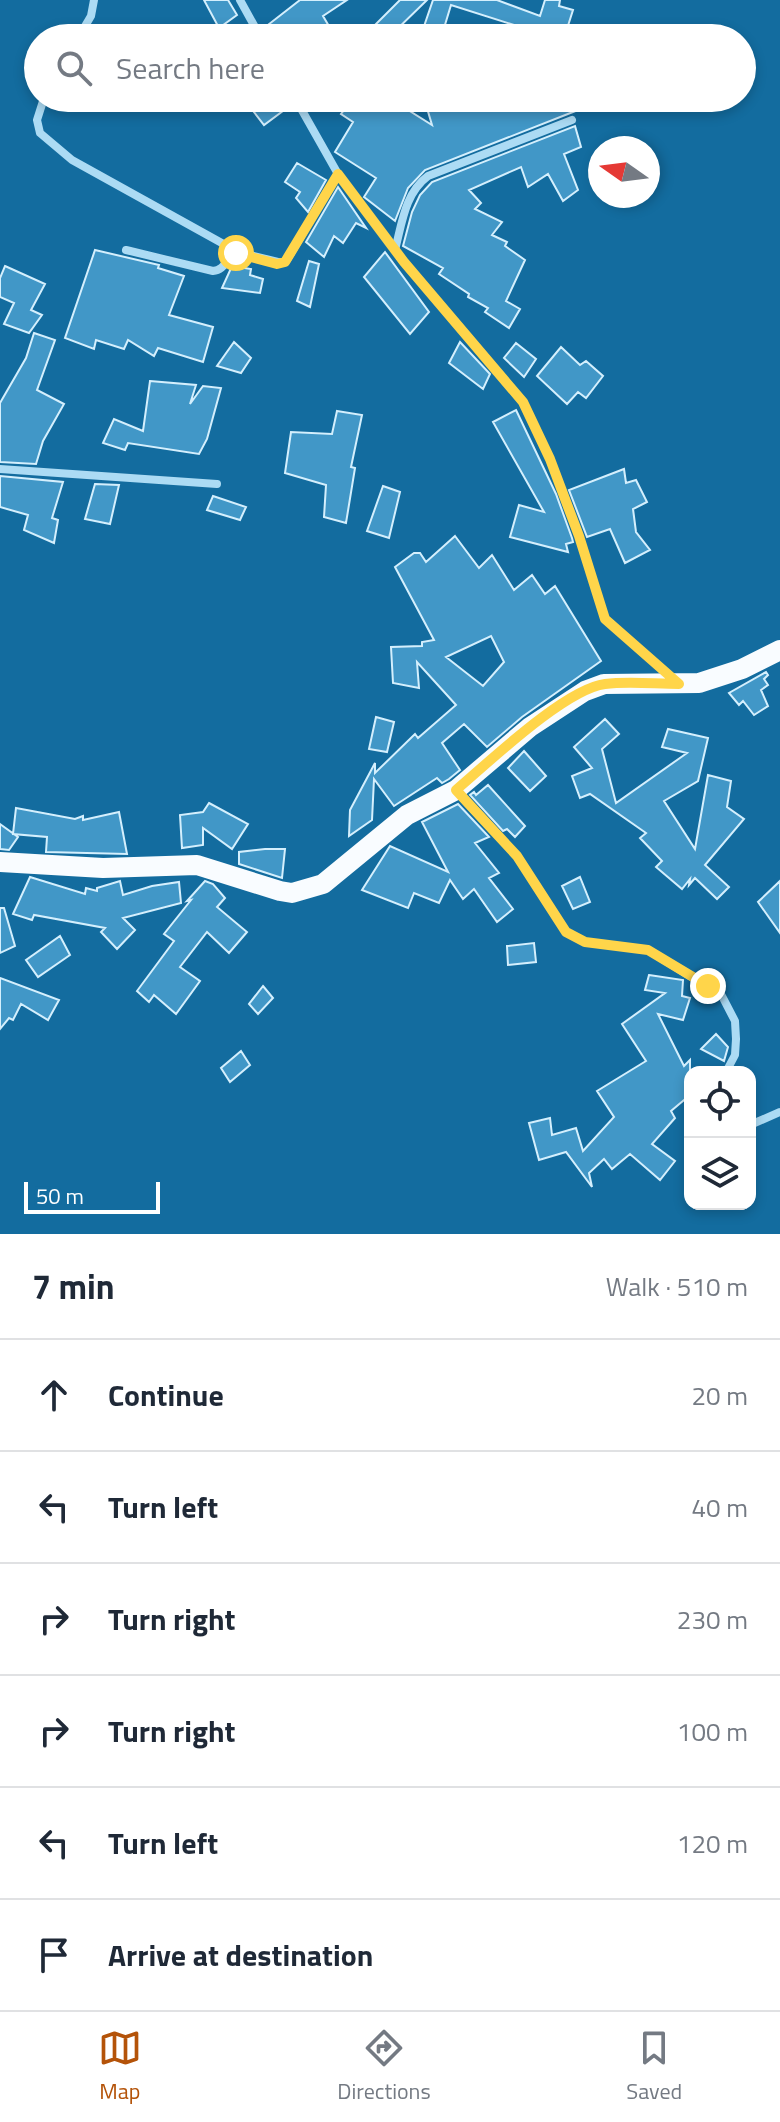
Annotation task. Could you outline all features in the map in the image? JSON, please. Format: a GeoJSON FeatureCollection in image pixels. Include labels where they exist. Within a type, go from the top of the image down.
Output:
{"type":"FeatureCollection","features":[{"type":"Feature","properties":{"kind":"main road"},"geometry":{"type":"LineString","coordinates":[[0,862],[103,868],[197,865],[280,891],[292,893],[309,890],[339,873],[407,815],[456,790],[530,727],[585,691],[604,684],[679,684],[718,678],[780,650]]}},
{"type":"Feature","properties":{"kind":"street"},"geometry":{"type":"LineString","coordinates":[[86,24],[94,0]]}},
{"type":"Feature","properties":{"kind":"street"},"geometry":{"type":"LineString","coordinates":[[240,0],[253,24]]}},
{"type":"Feature","properties":{"kind":"street"},"geometry":{"type":"LineString","coordinates":[[40,112],[37,120],[40,133],[72,160],[238,252],[277,264],[285,262],[338,174]]}},
{"type":"Feature","properties":{"kind":"street"},"geometry":{"type":"LineString","coordinates":[[303,112],[338,174],[395,250],[523,402],[550,459],[605,619],[679,684]]}},
{"type":"Feature","properties":{"kind":"street"},"geometry":{"type":"LineString","coordinates":[[395,250],[406,207],[418,183],[428,176],[572,120]]}},
{"type":"Feature","properties":{"kind":"street"},"geometry":{"type":"LineString","coordinates":[[126,250],[213,271],[220,269],[238,252]]}},
{"type":"Feature","properties":{"kind":"street"},"geometry":{"type":"LineString","coordinates":[[0,469],[217,484]]}},
{"type":"Feature","properties":{"kind":"street"},"geometry":{"type":"LineString","coordinates":[[456,790],[517,856],[566,932],[585,942],[648,950],[722,996],[735,1021],[735,1055],[729,1066]]}},
{"type":"Feature","properties":{"kind":"street"},"geometry":{"type":"LineString","coordinates":[[756,1122],[780,1112]]}},
{"type":"Feature","properties":{"kind":"building"},"geometry":{"type":"Polygon","coordinates":[[[204,0],[228,0],[237,15],[225,24],[217,24],[204,0]]]}},
{"type":"Feature","properties":{"kind":"building"},"geometry":{"type":"Polygon","coordinates":[[[300,0],[347,0],[323,16],[328,24],[269,24],[300,0]]]}},
{"type":"Feature","properties":{"kind":"building"},"geometry":{"type":"Polygon","coordinates":[[[400,0],[427,0],[402,24],[376,24],[400,0]]]}},
{"type":"Feature","properties":{"kind":"building"},"geometry":{"type":"Polygon","coordinates":[[[433,0],[497,0],[540,16],[545,0],[560,0],[559,6],[573,10],[569,24],[511,24],[451,5],[445,24],[425,24],[433,0]]]}},
{"type":"Feature","properties":{"kind":"building"},"geometry":{"type":"Polygon","coordinates":[[[254,112],[282,112],[264,125],[254,112]]]}},
{"type":"Feature","properties":{"kind":"building"},"geometry":{"type":"Polygon","coordinates":[[[411,112],[432,125],[428,112],[573,112],[425,170],[408,188],[395,221],[364,197],[376,178],[335,152],[353,122],[341,114],[411,112]]]}},
{"type":"Feature","properties":{"kind":"building"},"geometry":{"type":"Polygon","coordinates":[[[575,126],[581,147],[564,154],[578,190],[563,201],[548,174],[528,187],[521,167],[469,190],[481,203],[475,209],[502,222],[492,235],[507,242],[505,246],[525,260],[506,301],[520,309],[509,328],[485,312],[488,308],[439,274],[443,268],[403,246],[412,212],[420,195],[432,182],[575,126]]]}},
{"type":"Feature","properties":{"kind":"building"},"geometry":{"type":"Polygon","coordinates":[[[297,163],[326,180],[308,212],[296,198],[300,192],[285,182],[297,163]]]}},
{"type":"Feature","properties":{"kind":"building"},"geometry":{"type":"Polygon","coordinates":[[[338,187],[366,228],[356,223],[343,243],[334,236],[324,257],[306,242],[338,187]]]}},
{"type":"Feature","properties":{"kind":"building"},"geometry":{"type":"Polygon","coordinates":[[[95,250],[159,265],[158,268],[184,276],[169,315],[213,327],[203,362],[158,348],[154,356],[128,340],[124,349],[96,340],[94,349],[65,338],[95,250]]]}},
{"type":"Feature","properties":{"kind":"building"},"geometry":{"type":"Polygon","coordinates":[[[385,252],[429,312],[410,334],[364,277],[385,252]]]}},
{"type":"Feature","properties":{"kind":"building"},"geometry":{"type":"Polygon","coordinates":[[[309,261],[319,264],[310,307],[297,301],[309,261]]]}},
{"type":"Feature","properties":{"kind":"building"},"geometry":{"type":"Polygon","coordinates":[[[5,266],[45,284],[31,310],[42,315],[29,333],[4,324],[14,303],[0,297],[0,278],[5,266]]]}},
{"type":"Feature","properties":{"kind":"building"},"geometry":{"type":"Polygon","coordinates":[[[232,266],[251,269],[250,275],[263,279],[260,293],[222,288],[232,266]]]}},
{"type":"Feature","properties":{"kind":"building"},"geometry":{"type":"Polygon","coordinates":[[[34,333],[55,340],[37,390],[64,404],[43,441],[36,464],[0,462],[0,403],[26,358],[34,333]]]}},
{"type":"Feature","properties":{"kind":"building"},"geometry":{"type":"Polygon","coordinates":[[[234,342],[251,358],[241,373],[217,366],[234,342]]]}},
{"type":"Feature","properties":{"kind":"building"},"geometry":{"type":"Polygon","coordinates":[[[460,342],[490,374],[483,389],[449,363],[460,342]]]}},
{"type":"Feature","properties":{"kind":"building"},"geometry":{"type":"Polygon","coordinates":[[[516,343],[536,359],[524,377],[504,358],[516,343]]]}},
{"type":"Feature","properties":{"kind":"building"},"geometry":{"type":"Polygon","coordinates":[[[561,347],[580,365],[586,361],[603,376],[586,398],[578,392],[567,404],[537,376],[561,347]]]}},
{"type":"Feature","properties":{"kind":"building"},"geometry":{"type":"Polygon","coordinates":[[[150,381],[196,385],[190,404],[203,386],[221,388],[207,439],[199,454],[128,443],[125,450],[103,443],[114,419],[143,431],[150,381]]]}},
{"type":"Feature","properties":{"kind":"building"},"geometry":{"type":"Polygon","coordinates":[[[516,410],[556,494],[573,542],[566,544],[568,552],[510,537],[519,505],[544,512],[493,422],[516,410]]]}},
{"type":"Feature","properties":{"kind":"building"},"geometry":{"type":"Polygon","coordinates":[[[337,411],[362,415],[351,467],[355,468],[346,523],[324,517],[326,485],[285,473],[291,432],[332,434],[337,411]]]}},
{"type":"Feature","properties":{"kind":"building"},"geometry":{"type":"Polygon","coordinates":[[[624,469],[626,483],[636,480],[647,502],[633,509],[636,532],[650,550],[625,563],[610,529],[587,537],[569,490],[624,469]]]}},
{"type":"Feature","properties":{"kind":"building"},"geometry":{"type":"Polygon","coordinates":[[[0,476],[63,482],[52,518],[58,520],[54,543],[24,530],[28,515],[0,507],[0,476]]]}},
{"type":"Feature","properties":{"kind":"building"},"geometry":{"type":"Polygon","coordinates":[[[95,484],[119,485],[110,524],[85,519],[95,484]]]}},
{"type":"Feature","properties":{"kind":"building"},"geometry":{"type":"Polygon","coordinates":[[[383,486],[400,492],[389,538],[367,531],[383,486]]]}},
{"type":"Feature","properties":{"kind":"building"},"geometry":{"type":"Polygon","coordinates":[[[213,496],[246,507],[240,520],[207,510],[213,496]]]}},
{"type":"Feature","properties":{"kind":"building"},"geometry":{"type":"Polygon","coordinates":[[[455,536],[479,568],[492,555],[514,590],[532,575],[545,594],[555,586],[601,661],[522,717],[487,747],[464,724],[442,743],[460,770],[442,783],[437,778],[394,806],[374,779],[372,820],[349,836],[350,810],[375,763],[375,773],[415,734],[418,738],[456,705],[417,662],[419,688],[393,683],[391,647],[422,646],[422,642],[434,640],[395,567],[414,553],[420,553],[426,562],[455,536]],[[491,636],[446,657],[483,686],[504,662],[491,636]]]}},
{"type":"Feature","properties":{"kind":"building"},"geometry":{"type":"Polygon","coordinates":[[[766,672],[768,675],[764,679],[768,685],[761,690],[768,706],[754,715],[743,701],[739,705],[729,693],[766,672]]]}},
{"type":"Feature","properties":{"kind":"building"},"geometry":{"type":"Polygon","coordinates":[[[376,717],[394,722],[387,752],[369,749],[376,717]]]}},
{"type":"Feature","properties":{"kind":"building"},"geometry":{"type":"Polygon","coordinates":[[[605,719],[619,734],[602,749],[616,803],[687,753],[662,747],[668,729],[708,738],[698,781],[664,801],[695,849],[708,775],[731,781],[727,807],[744,819],[705,865],[729,887],[717,899],[695,878],[689,885],[690,879],[682,889],[656,867],[662,861],[640,838],[646,833],[590,794],[580,798],[572,776],[592,768],[574,747],[605,719]]]}},
{"type":"Feature","properties":{"kind":"building"},"geometry":{"type":"Polygon","coordinates":[[[524,751],[546,776],[530,791],[508,768],[524,751]]]}},
{"type":"Feature","properties":{"kind":"building"},"geometry":{"type":"Polygon","coordinates":[[[488,785],[525,826],[515,837],[507,829],[503,831],[470,795],[474,792],[476,795],[488,785]]]}},
{"type":"Feature","properties":{"kind":"building"},"geometry":{"type":"Polygon","coordinates":[[[209,803],[248,824],[232,849],[203,828],[203,845],[182,848],[180,815],[203,812],[209,803]]]}},
{"type":"Feature","properties":{"kind":"building"},"geometry":{"type":"Polygon","coordinates":[[[458,804],[489,837],[475,843],[499,873],[489,878],[513,909],[497,922],[474,889],[463,899],[450,880],[439,903],[414,893],[408,908],[362,890],[390,846],[448,872],[422,822],[458,804]]]}},
{"type":"Feature","properties":{"kind":"building"},"geometry":{"type":"Polygon","coordinates":[[[16,808],[75,819],[83,816],[83,820],[119,812],[127,854],[46,852],[47,837],[13,834],[16,808]]]}},
{"type":"Feature","properties":{"kind":"building"},"geometry":{"type":"Polygon","coordinates":[[[0,824],[18,837],[9,850],[0,849],[0,824]]]}},
{"type":"Feature","properties":{"kind":"building"},"geometry":{"type":"Polygon","coordinates":[[[285,849],[282,878],[239,864],[239,852],[285,849]]]}},
{"type":"Feature","properties":{"kind":"building"},"geometry":{"type":"Polygon","coordinates":[[[30,877],[85,894],[86,888],[97,891],[97,888],[120,881],[123,895],[179,882],[181,903],[123,918],[135,930],[117,949],[101,932],[105,928],[34,915],[32,920],[13,914],[30,877]]]}},
{"type":"Feature","properties":{"kind":"building"},"geometry":{"type":"Polygon","coordinates":[[[580,877],[590,902],[573,909],[562,886],[580,877]]]}},
{"type":"Feature","properties":{"kind":"building"},"geometry":{"type":"Polygon","coordinates":[[[205,881],[213,884],[225,898],[217,907],[247,932],[229,953],[207,932],[180,967],[200,981],[176,1014],[154,995],[149,1002],[137,991],[174,941],[164,934],[205,881]]]}},
{"type":"Feature","properties":{"kind":"building"},"geometry":{"type":"Polygon","coordinates":[[[780,881],[780,933],[758,902],[780,881]]]}},
{"type":"Feature","properties":{"kind":"building"},"geometry":{"type":"Polygon","coordinates":[[[0,908],[4,908],[15,946],[0,953],[0,908]]]}},
{"type":"Feature","properties":{"kind":"building"},"geometry":{"type":"Polygon","coordinates":[[[60,936],[70,955],[38,977],[26,960],[60,936]]]}},
{"type":"Feature","properties":{"kind":"building"},"geometry":{"type":"Polygon","coordinates":[[[534,943],[536,962],[508,965],[507,946],[534,943]]]}},
{"type":"Feature","properties":{"kind":"building"},"geometry":{"type":"Polygon","coordinates":[[[649,975],[683,980],[682,996],[690,998],[683,1020],[658,1014],[684,1066],[684,1100],[671,1111],[675,1118],[652,1144],[675,1161],[660,1180],[630,1154],[612,1169],[604,1159],[589,1173],[592,1187],[566,1152],[539,1160],[529,1123],[550,1118],[552,1135],[576,1128],[583,1151],[614,1117],[597,1091],[646,1061],[622,1024],[665,993],[645,990],[649,975]]]}},
{"type":"Feature","properties":{"kind":"building"},"geometry":{"type":"Polygon","coordinates":[[[0,978],[59,1000],[48,1020],[21,1004],[13,1020],[9,1018],[0,1029],[0,978]]]}},
{"type":"Feature","properties":{"kind":"building"},"geometry":{"type":"Polygon","coordinates":[[[263,986],[273,998],[258,1014],[249,1004],[263,986]]]}},
{"type":"Feature","properties":{"kind":"building"},"geometry":{"type":"Polygon","coordinates":[[[716,1034],[728,1047],[724,1061],[701,1049],[716,1034]]]}},
{"type":"Feature","properties":{"kind":"building"},"geometry":{"type":"Polygon","coordinates":[[[241,1051],[250,1065],[230,1082],[221,1068],[241,1051]]]}},
{"type":"Feature","properties":{"kind":"route"},"geometry":{"type":"LineString","coordinates":[[236,253],[277,264],[285,262],[338,174],[404,262],[523,402],[550,459],[605,619],[679,684],[604,684],[585,691],[530,727],[456,790],[517,856],[566,932],[585,942],[648,950],[708,986]]}}]}
